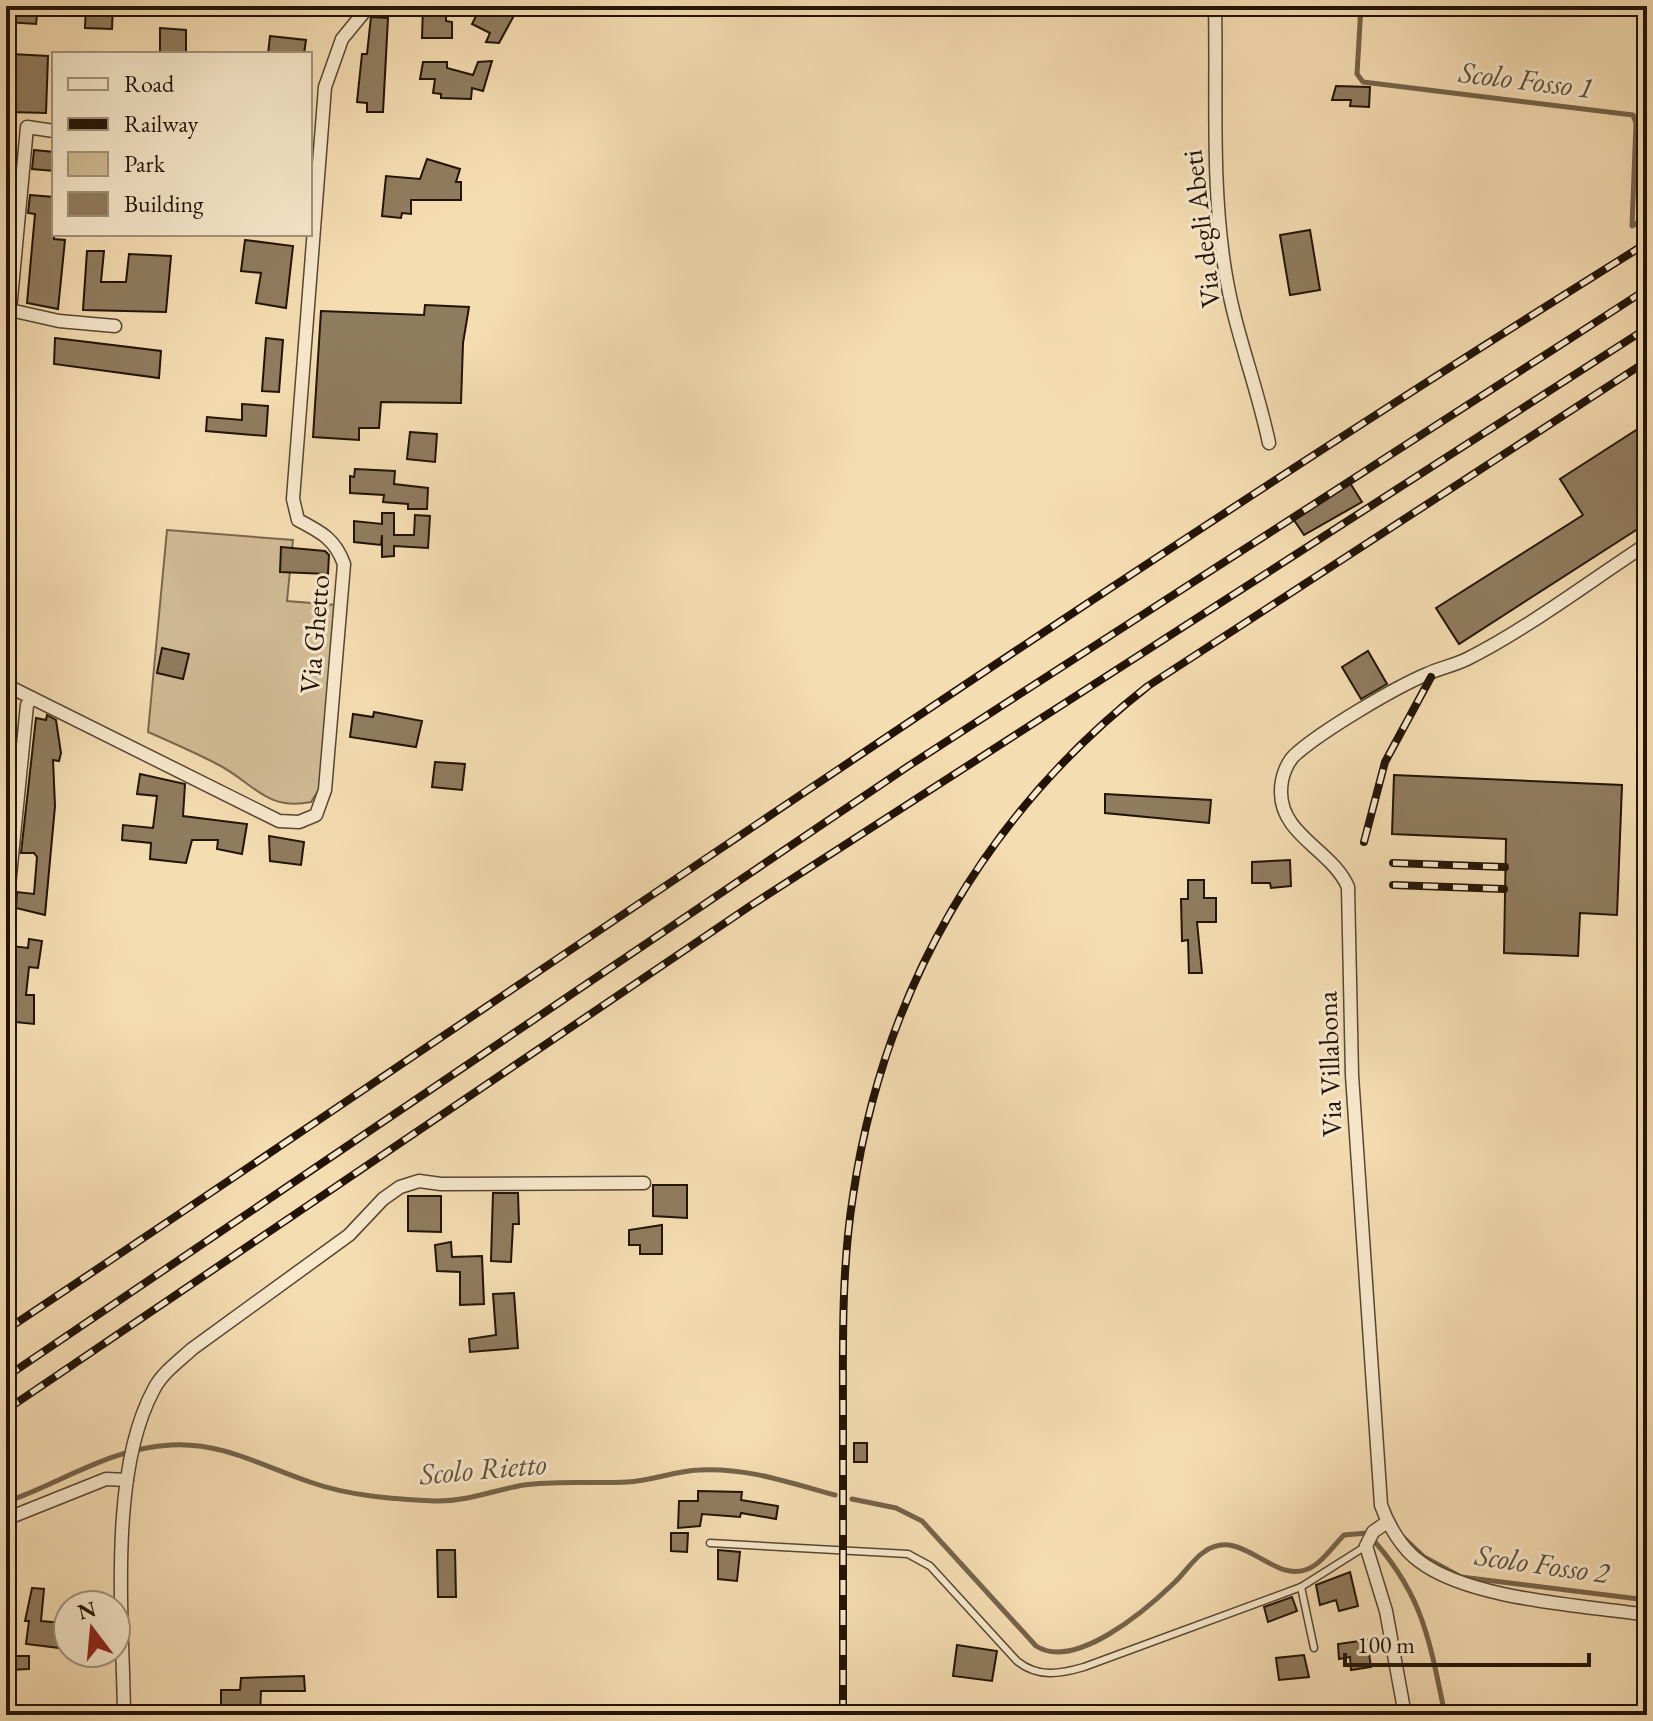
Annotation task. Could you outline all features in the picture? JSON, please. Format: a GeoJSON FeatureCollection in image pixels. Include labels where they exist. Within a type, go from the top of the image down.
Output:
{"type":"FeatureCollection","features":[{"type":"Feature","properties":{"kind":"street","name":"Via Ghetto"},"geometry":{"type":"LineString","coordinates":[[312,198],[327,73],[342,39],[369,6]]}},
{"type":"Feature","properties":{"kind":"street","name":"Via degli Abeti"},"geometry":{"type":"LineString","coordinates":[[1215,6],[1214,131],[1220,236],[1231,298],[1269,443]]}},
{"type":"Feature","properties":{"kind":"street"},"geometry":{"type":"LineString","coordinates":[[52,131],[27,127],[8,310],[59,321],[115,326]]}},
{"type":"Feature","properties":{"kind":"street","name":"Via Ghetto"},"geometry":{"type":"LineString","coordinates":[[6,685],[279,821],[299,822],[316,815],[325,790],[344,564],[339,549],[326,534],[298,520],[293,499],[310,236]]}},
{"type":"Feature","properties":{"kind":"street","name":"Via Villabona"},"geometry":{"type":"LineString","coordinates":[[1647,544],[1467,659],[1403,686],[1309,744],[1295,755],[1285,771],[1281,791],[1284,813],[1299,835],[1340,869],[1348,887],[1352,1075],[1362,1262],[1381,1505],[1387,1522],[1415,1559],[1464,1585],[1647,1615]]}},
{"type":"Feature","properties":{"kind":"street"},"geometry":{"type":"LineString","coordinates":[[6,916],[27,705],[32,698]]}},
{"type":"Feature","properties":{"kind":"street"},"geometry":{"type":"LineString","coordinates":[[124,1715],[127,1480],[134,1448],[155,1386],[169,1370],[192,1349],[349,1235],[383,1199],[400,1187],[419,1181],[441,1184],[644,1183]]}},
{"type":"Feature","properties":{"kind":"street"},"geometry":{"type":"LineString","coordinates":[[6,1519],[106,1479],[127,1480]]}},
{"type":"Feature","properties":{"kind":"street"},"geometry":{"type":"LineString","coordinates":[[1387,1522],[1373,1532],[1366,1546],[1386,1611],[1405,1715]]}},
{"type":"Feature","properties":{"kind":"lane"},"geometry":{"type":"LineString","coordinates":[[710,1543],[908,1554],[930,1566],[1017,1661],[1041,1673],[1065,1673],[1084,1667],[1301,1587],[1366,1546]]}},
{"type":"Feature","properties":{"kind":"lane"},"geometry":{"type":"LineString","coordinates":[[1301,1587],[1314,1648]]}},
{"type":"Feature","properties":{"kind":"green space"},"geometry":{"type":"Polygon","coordinates":[[[167,530],[293,540],[287,601],[337,605],[322,785],[311,802],[295,804],[271,799],[217,764],[148,732],[167,530]]]}},
{"type":"Feature","properties":{"kind":"building"},"geometry":{"type":"Polygon","coordinates":[[[9,6],[38,6],[36,24],[7,22],[9,6]]]}},
{"type":"Feature","properties":{"kind":"building"},"geometry":{"type":"Polygon","coordinates":[[[86,6],[113,6],[112,29],[85,28],[86,6]]]}},
{"type":"Feature","properties":{"kind":"building"},"geometry":{"type":"Polygon","coordinates":[[[423,6],[446,6],[446,21],[452,22],[452,38],[422,38],[423,6]]]}},
{"type":"Feature","properties":{"kind":"building"},"geometry":{"type":"Polygon","coordinates":[[[481,6],[509,6],[517,10],[499,43],[486,42],[490,33],[472,24],[481,6]]]}},
{"type":"Feature","properties":{"kind":"building"},"geometry":{"type":"Polygon","coordinates":[[[371,17],[388,18],[383,112],[367,112],[367,103],[357,102],[362,54],[367,54],[371,17]]]}},
{"type":"Feature","properties":{"kind":"building"},"geometry":{"type":"Polygon","coordinates":[[[160,28],[186,30],[186,52],[160,52],[160,28]]]}},
{"type":"Feature","properties":{"kind":"building"},"geometry":{"type":"Polygon","coordinates":[[[270,36],[306,40],[304,52],[268,52],[270,36]]]}},
{"type":"Feature","properties":{"kind":"building"},"geometry":{"type":"Polygon","coordinates":[[[11,54],[48,56],[46,113],[9,112],[11,54]]]}},
{"type":"Feature","properties":{"kind":"building"},"geometry":{"type":"Polygon","coordinates":[[[492,61],[483,91],[472,88],[471,99],[441,98],[441,94],[433,93],[435,79],[420,79],[423,62],[447,62],[447,68],[473,75],[478,62],[492,61]]]}},
{"type":"Feature","properties":{"kind":"building"},"geometry":{"type":"Polygon","coordinates":[[[1336,86],[1370,87],[1369,107],[1350,106],[1351,100],[1332,100],[1336,86]]]}},
{"type":"Feature","properties":{"kind":"building"},"geometry":{"type":"Polygon","coordinates":[[[34,150],[52,152],[52,171],[32,169],[34,150]]]}},
{"type":"Feature","properties":{"kind":"building"},"geometry":{"type":"Polygon","coordinates":[[[427,159],[460,169],[456,182],[461,182],[461,200],[411,200],[411,214],[402,213],[401,218],[382,216],[386,176],[420,179],[427,159]]]}},
{"type":"Feature","properties":{"kind":"building"},"geometry":{"type":"Polygon","coordinates":[[[30,195],[52,197],[52,236],[65,240],[58,309],[27,303],[35,214],[28,213],[30,195]]]}},
{"type":"Feature","properties":{"kind":"building"},"geometry":{"type":"Polygon","coordinates":[[[1310,230],[1320,290],[1290,295],[1280,235],[1310,230]]]}},
{"type":"Feature","properties":{"kind":"building"},"geometry":{"type":"Polygon","coordinates":[[[245,240],[293,246],[286,308],[256,303],[261,273],[241,271],[245,240]]]}},
{"type":"Feature","properties":{"kind":"building"},"geometry":{"type":"Polygon","coordinates":[[[87,251],[104,251],[101,282],[126,282],[129,254],[171,256],[166,312],[83,310],[87,251]]]}},
{"type":"Feature","properties":{"kind":"building"},"geometry":{"type":"Polygon","coordinates":[[[425,305],[469,307],[463,343],[461,403],[381,402],[379,428],[359,428],[359,440],[313,437],[321,311],[424,315],[425,305]]]}},
{"type":"Feature","properties":{"kind":"building"},"geometry":{"type":"Polygon","coordinates":[[[55,338],[161,351],[159,378],[54,364],[55,338]]]}},
{"type":"Feature","properties":{"kind":"building"},"geometry":{"type":"Polygon","coordinates":[[[266,338],[283,340],[279,392],[262,391],[266,338]]]}},
{"type":"Feature","properties":{"kind":"building"},"geometry":{"type":"Polygon","coordinates":[[[242,404],[268,406],[266,436],[206,431],[207,417],[242,420],[242,404]]]}},
{"type":"Feature","properties":{"kind":"building"},"geometry":{"type":"Polygon","coordinates":[[[1647,423],[1647,523],[1459,644],[1436,608],[1583,515],[1560,479],[1647,423]]]}},
{"type":"Feature","properties":{"kind":"building"},"geometry":{"type":"Polygon","coordinates":[[[410,432],[437,434],[435,462],[407,459],[410,432]]]}},
{"type":"Feature","properties":{"kind":"building"},"geometry":{"type":"Polygon","coordinates":[[[355,469],[395,471],[394,484],[428,488],[427,509],[408,509],[408,504],[383,502],[384,495],[350,493],[350,476],[354,477],[355,469]]]}},
{"type":"Feature","properties":{"kind":"building"},"geometry":{"type":"Polygon","coordinates":[[[1350,483],[1362,502],[1304,535],[1294,520],[1350,483]]]}},
{"type":"Feature","properties":{"kind":"building"},"geometry":{"type":"Polygon","coordinates":[[[382,513],[394,513],[394,535],[414,535],[415,515],[430,516],[428,548],[394,546],[394,556],[382,557],[382,535],[381,545],[354,542],[354,521],[382,524],[382,513]]]}},
{"type":"Feature","properties":{"kind":"building"},"geometry":{"type":"Polygon","coordinates":[[[281,547],[325,551],[329,555],[328,574],[280,572],[281,547]]]}},
{"type":"Feature","properties":{"kind":"building"},"geometry":{"type":"Polygon","coordinates":[[[162,648],[189,654],[183,679],[157,673],[162,648]]]}},
{"type":"Feature","properties":{"kind":"building"},"geometry":{"type":"Polygon","coordinates":[[[1368,651],[1387,684],[1361,699],[1342,667],[1368,651]]]}},
{"type":"Feature","properties":{"kind":"building"},"geometry":{"type":"Polygon","coordinates":[[[374,712],[422,721],[416,747],[350,737],[353,714],[373,717],[374,712]]]}},
{"type":"Feature","properties":{"kind":"building"},"geometry":{"type":"Polygon","coordinates":[[[47,715],[56,720],[61,753],[59,761],[53,760],[55,806],[45,915],[16,908],[17,892],[34,894],[37,857],[34,853],[21,853],[36,718],[46,720],[47,715]]]}},
{"type":"Feature","properties":{"kind":"building"},"geometry":{"type":"Polygon","coordinates":[[[435,762],[465,764],[462,790],[432,787],[435,762]]]}},
{"type":"Feature","properties":{"kind":"building"},"geometry":{"type":"Polygon","coordinates":[[[140,774],[185,784],[183,816],[247,824],[242,854],[217,849],[218,840],[192,840],[186,863],[150,859],[151,843],[122,840],[123,825],[153,828],[157,796],[137,794],[140,774]]]}},
{"type":"Feature","properties":{"kind":"building"},"geometry":{"type":"Polygon","coordinates":[[[1394,775],[1622,785],[1617,915],[1580,913],[1578,956],[1504,953],[1506,839],[1392,834],[1394,775]]]}},
{"type":"Feature","properties":{"kind":"building"},"geometry":{"type":"Polygon","coordinates":[[[1105,794],[1211,800],[1209,823],[1105,813],[1105,794]]]}},
{"type":"Feature","properties":{"kind":"building"},"geometry":{"type":"Polygon","coordinates":[[[269,836],[304,842],[301,865],[270,861],[269,836]]]}},
{"type":"Feature","properties":{"kind":"building"},"geometry":{"type":"Polygon","coordinates":[[[1290,860],[1291,886],[1271,888],[1270,883],[1252,883],[1252,862],[1290,860]]]}},
{"type":"Feature","properties":{"kind":"building"},"geometry":{"type":"Polygon","coordinates":[[[1188,880],[1204,880],[1204,898],[1216,898],[1216,922],[1197,922],[1202,973],[1189,973],[1188,940],[1182,941],[1181,899],[1188,899],[1188,880]]]}},
{"type":"Feature","properties":{"kind":"building"},"geometry":{"type":"Polygon","coordinates":[[[29,939],[42,941],[38,968],[29,967],[26,995],[34,995],[34,1024],[6,1021],[6,1001],[12,1001],[15,962],[11,961],[12,946],[28,948],[29,939]]]}},
{"type":"Feature","properties":{"kind":"building"},"geometry":{"type":"Polygon","coordinates":[[[653,1185],[687,1185],[687,1218],[653,1216],[653,1185]]]}},
{"type":"Feature","properties":{"kind":"building"},"geometry":{"type":"Polygon","coordinates":[[[493,1193],[518,1193],[519,1224],[513,1224],[511,1262],[491,1261],[493,1193]]]}},
{"type":"Feature","properties":{"kind":"building"},"geometry":{"type":"Polygon","coordinates":[[[408,1196],[441,1196],[441,1232],[408,1231],[408,1196]]]}},
{"type":"Feature","properties":{"kind":"building"},"geometry":{"type":"Polygon","coordinates":[[[662,1225],[662,1254],[640,1254],[640,1245],[629,1245],[629,1230],[662,1225]]]}},
{"type":"Feature","properties":{"kind":"building"},"geometry":{"type":"Polygon","coordinates":[[[451,1242],[452,1257],[482,1256],[484,1304],[460,1305],[460,1272],[437,1271],[435,1245],[451,1242]]]}},
{"type":"Feature","properties":{"kind":"building"},"geometry":{"type":"Polygon","coordinates":[[[514,1293],[518,1348],[470,1352],[469,1339],[496,1335],[493,1294],[514,1293]]]}},
{"type":"Feature","properties":{"kind":"building"},"geometry":{"type":"Polygon","coordinates":[[[854,1443],[867,1443],[867,1462],[854,1462],[854,1443]]]}},
{"type":"Feature","properties":{"kind":"building"},"geometry":{"type":"Polygon","coordinates":[[[698,1491],[742,1492],[741,1500],[778,1506],[776,1519],[741,1513],[740,1517],[702,1514],[700,1526],[678,1528],[679,1501],[698,1501],[698,1491]]]}},
{"type":"Feature","properties":{"kind":"building"},"geometry":{"type":"Polygon","coordinates":[[[671,1533],[688,1533],[687,1552],[671,1551],[671,1533]]]}},
{"type":"Feature","properties":{"kind":"building"},"geometry":{"type":"Polygon","coordinates":[[[437,1550],[455,1550],[456,1597],[438,1597],[437,1550]]]}},
{"type":"Feature","properties":{"kind":"building"},"geometry":{"type":"Polygon","coordinates":[[[718,1550],[740,1552],[737,1581],[718,1579],[718,1550]]]}},
{"type":"Feature","properties":{"kind":"building"},"geometry":{"type":"Polygon","coordinates":[[[1350,1572],[1358,1606],[1339,1611],[1336,1600],[1320,1605],[1316,1585],[1350,1572]]]}},
{"type":"Feature","properties":{"kind":"building"},"geometry":{"type":"Polygon","coordinates":[[[32,1588],[44,1589],[41,1621],[52,1622],[52,1647],[26,1644],[29,1621],[25,1621],[32,1588]]]}},
{"type":"Feature","properties":{"kind":"building"},"geometry":{"type":"Polygon","coordinates":[[[1292,1597],[1297,1611],[1268,1622],[1264,1607],[1292,1597]]]}},
{"type":"Feature","properties":{"kind":"building"},"geometry":{"type":"Polygon","coordinates":[[[1367,1640],[1371,1667],[1351,1670],[1350,1657],[1339,1659],[1338,1644],[1367,1640]]]}},
{"type":"Feature","properties":{"kind":"building"},"geometry":{"type":"Polygon","coordinates":[[[957,1645],[997,1651],[992,1681],[953,1676],[957,1645]]]}},
{"type":"Feature","properties":{"kind":"building"},"geometry":{"type":"Polygon","coordinates":[[[1304,1655],[1309,1677],[1279,1680],[1276,1658],[1304,1655]]]}},
{"type":"Feature","properties":{"kind":"building"},"geometry":{"type":"Polygon","coordinates":[[[10,1656],[29,1656],[29,1669],[9,1670],[10,1656]]]}},
{"type":"Feature","properties":{"kind":"building"},"geometry":{"type":"Polygon","coordinates":[[[304,1676],[305,1691],[261,1691],[260,1715],[221,1715],[221,1690],[240,1690],[241,1678],[304,1676]]]}},
{"type":"Feature","properties":{"kind":"waterway","name":"Scolo Fosso 1"},"geometry":{"type":"LineString","coordinates":[[1361,6],[1357,74],[1363,82],[1633,115],[1636,123],[1632,226],[1647,217]]}},
{"type":"Feature","properties":{"kind":"waterway","name":"Scolo Rietto"},"geometry":{"type":"LineString","coordinates":[[6,1502],[106,1459],[127,1452],[171,1445],[225,1451],[325,1487],[403,1499],[446,1501],[537,1484],[627,1482],[690,1471],[716,1470],[768,1477],[835,1495]]}},
{"type":"Feature","properties":{"kind":"waterway","name":"Scolo Rietto"},"geometry":{"type":"LineString","coordinates":[[852,1499],[896,1508],[922,1521],[1036,1646],[1052,1652],[1070,1650],[1109,1634],[1162,1594],[1200,1555],[1218,1546],[1231,1545],[1244,1549],[1282,1569],[1295,1571],[1318,1563],[1344,1535],[1367,1533],[1401,1576],[1412,1597],[1428,1639],[1445,1715]]}},
{"type":"Feature","properties":{"kind":"waterway","name":"Scolo Fosso 2"},"geometry":{"type":"LineString","coordinates":[[1403,1537],[1424,1557],[1461,1577],[1647,1600]]}},
{"type":"Feature","properties":{"kind":"railway"},"geometry":{"type":"LineString","coordinates":[[6,1330],[1027,643],[1439,374],[1647,243]]}},
{"type":"Feature","properties":{"kind":"railway"},"geometry":{"type":"LineString","coordinates":[[6,1377],[910,765],[1647,289]]}},
{"type":"Feature","properties":{"kind":"railway"},"geometry":{"type":"LineString","coordinates":[[6,1410],[750,906],[1647,328]]}},
{"type":"Feature","properties":{"kind":"railway"},"geometry":{"type":"LineString","coordinates":[[843,1715],[843,1339],[849,1225],[868,1120],[889,1048],[917,978],[951,912],[991,850],[1037,791],[1090,736],[1148,686],[1647,361]]}},
{"type":"Feature","properties":{"kind":"railway"},"geometry":{"type":"LineString","coordinates":[[1364,842],[1385,762],[1431,677]]}},
{"type":"Feature","properties":{"kind":"railway"},"geometry":{"type":"LineString","coordinates":[[1393,863],[1505,867]]}},
{"type":"Feature","properties":{"kind":"railway"},"geometry":{"type":"LineString","coordinates":[[1393,885],[1504,889]]}}]}
